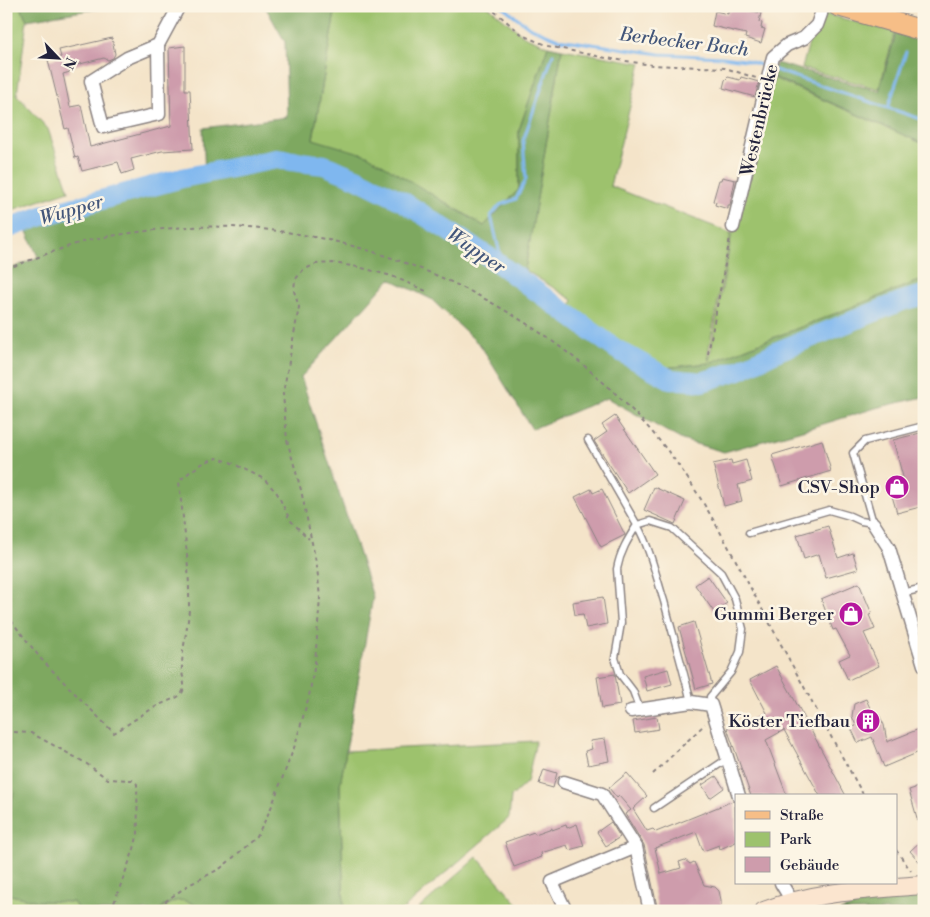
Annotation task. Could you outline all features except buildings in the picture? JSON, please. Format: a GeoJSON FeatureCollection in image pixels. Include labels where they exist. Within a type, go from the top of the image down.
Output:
{"type":"FeatureCollection","features":[{"type":"Feature","properties":{"kind":"main road"},"geometry":{"type":"LineString","coordinates":[[838,6],[924,31]]}},
{"type":"Feature","properties":{"kind":"street"},"geometry":{"type":"LineString","coordinates":[[158,44],[127,58],[91,81],[103,127],[159,114],[158,44],[179,6]]}},
{"type":"Feature","properties":{"kind":"street","name":"Westenbrücke"},"geometry":{"type":"LineString","coordinates":[[733,227],[773,56],[787,45],[804,38],[816,25],[822,6]]}},
{"type":"Feature","properties":{"kind":"street"},"geometry":{"type":"LineString","coordinates":[[874,523],[889,548],[924,664]]}},
{"type":"Feature","properties":{"kind":"street"},"geometry":{"type":"LineString","coordinates":[[635,711],[690,702],[711,706],[738,794]]}},
{"type":"Feature","properties":{"kind":"street"},"geometry":{"type":"LineString","coordinates":[[564,782],[602,794],[636,846],[650,911]]}},
{"type":"Feature","properties":{"kind":"street"},"geometry":{"type":"LineString","coordinates":[[566,911],[552,882],[636,846]]}},
{"type":"Feature","properties":{"kind":"street"},"geometry":{"type":"LineString","coordinates":[[782,884],[796,906]]}},
{"type":"Feature","properties":{"kind":"street"},"geometry":{"type":"LineString","coordinates":[[764,911],[796,906],[848,891],[919,885]]}},
{"type":"Feature","properties":{"kind":"lane"},"geometry":{"type":"LineString","coordinates":[[748,533],[828,510],[861,521],[874,523],[853,453],[865,441],[924,426]]}},
{"type":"Feature","properties":{"kind":"lane"},"geometry":{"type":"LineString","coordinates":[[588,440],[643,535],[681,660],[690,702]]}},
{"type":"Feature","properties":{"kind":"lane"},"geometry":{"type":"LineString","coordinates":[[635,711],[633,691],[616,666],[615,652],[622,623],[617,568],[621,553],[637,525],[650,521],[672,528],[721,573],[735,599],[743,629],[740,652],[731,672],[710,697],[711,706]]}},
{"type":"Feature","properties":{"kind":"lane"},"geometry":{"type":"LineString","coordinates":[[902,593],[924,588]]}},
{"type":"Feature","properties":{"kind":"lane"},"geometry":{"type":"LineString","coordinates":[[654,808],[727,759]]}},
{"type":"Feature","properties":{"kind":"path"},"geometry":{"type":"LineString","coordinates":[[488,6],[524,36],[548,46],[647,64],[725,68],[768,79]]}},
{"type":"Feature","properties":{"kind":"path"},"geometry":{"type":"LineString","coordinates":[[6,269],[84,242],[155,230],[210,226],[257,228],[339,241],[384,255],[448,281],[516,317],[580,362],[641,419],[669,452],[712,520],[863,794]]}},
{"type":"Feature","properties":{"kind":"path"},"geometry":{"type":"LineString","coordinates":[[708,354],[733,227]]}},
{"type":"Feature","properties":{"kind":"path"},"geometry":{"type":"LineString","coordinates":[[6,240],[10,238]]}},
{"type":"Feature","properties":{"kind":"path"},"geometry":{"type":"LineString","coordinates":[[152,911],[187,886],[221,868],[257,837],[271,808],[295,745],[310,696],[315,663],[320,598],[317,568],[301,490],[287,440],[283,394],[300,307],[294,291],[295,280],[303,270],[316,264],[333,263],[392,276],[426,291]]}},
{"type":"Feature","properties":{"kind":"path"},"geometry":{"type":"LineString","coordinates":[[6,614],[41,659],[114,733],[184,692],[182,670],[189,609],[189,578],[188,549],[179,481],[205,462],[217,458],[230,462],[264,479],[277,493],[290,520],[310,540]]}},
{"type":"Feature","properties":{"kind":"path"},"geometry":{"type":"LineString","coordinates":[[653,774],[704,724],[717,722]]}},
{"type":"Feature","properties":{"kind":"path"},"geometry":{"type":"LineString","coordinates":[[6,733],[31,733],[84,762],[108,778],[132,780],[137,784],[138,833],[111,911]]}},
{"type":"Feature","properties":{"kind":"path"},"geometry":{"type":"LineString","coordinates":[[898,853],[919,885]]}},
{"type":"Feature","properties":{"kind":"green space"},"geometry":{"type":"Polygon","coordinates":[[[6,6],[20,6],[27,20],[17,95],[48,129],[69,191],[6,212],[6,6]]]}},
{"type":"Feature","properties":{"kind":"green space"},"geometry":{"type":"Polygon","coordinates":[[[20,6],[115,6],[27,20],[20,6]]]}},
{"type":"Feature","properties":{"kind":"green space"},"geometry":{"type":"Polygon","coordinates":[[[255,6],[336,6],[313,139],[367,155],[484,226],[519,189],[519,130],[548,46],[562,49],[525,270],[505,271],[406,213],[447,241],[569,310],[664,368],[709,363],[916,282],[924,281],[924,397],[879,407],[724,452],[682,440],[607,398],[532,429],[481,346],[431,299],[390,279],[301,377],[373,597],[340,785],[344,911],[263,906],[253,911],[201,911],[191,903],[180,900],[169,903],[158,911],[79,911],[73,902],[38,901],[6,894],[6,831],[14,791],[6,787],[6,271],[38,257],[25,227],[76,209],[151,187],[205,179],[203,128],[287,117],[285,42],[266,8],[255,6]]]}},
{"type":"Feature","properties":{"kind":"green space"},"geometry":{"type":"Polygon","coordinates":[[[336,6],[488,6],[524,36],[548,46],[519,130],[519,189],[484,226],[457,209],[313,139],[336,6]]]}},
{"type":"Feature","properties":{"kind":"green space"},"geometry":{"type":"Polygon","coordinates":[[[825,14],[895,32],[879,89],[802,68],[810,39],[825,14]]]}},
{"type":"Feature","properties":{"kind":"green space"},"geometry":{"type":"Polygon","coordinates":[[[896,33],[924,39],[924,144],[773,77],[776,63],[879,91],[896,33]]]}},
{"type":"Feature","properties":{"kind":"green space"},"geometry":{"type":"Polygon","coordinates":[[[562,49],[641,63],[610,186],[731,233],[708,354],[709,361],[733,227],[773,78],[924,144],[924,281],[916,282],[709,363],[664,368],[569,310],[573,300],[525,270],[562,49]]]}},
{"type":"Feature","properties":{"kind":"green space"},"geometry":{"type":"Polygon","coordinates":[[[536,741],[527,782],[511,797],[509,818],[401,911],[344,911],[340,785],[346,751],[536,741]]]}},
{"type":"Feature","properties":{"kind":"green space"},"geometry":{"type":"Polygon","coordinates":[[[6,787],[14,791],[6,831],[6,787]]]}},
{"type":"Feature","properties":{"kind":"green space"},"geometry":{"type":"Polygon","coordinates":[[[477,857],[519,905],[512,911],[416,911],[477,857]]]}},
{"type":"Feature","properties":{"kind":"green space"},"geometry":{"type":"Polygon","coordinates":[[[6,894],[38,901],[73,902],[79,911],[6,911],[6,894]]]}},
{"type":"Feature","properties":{"kind":"green space"},"geometry":{"type":"Polygon","coordinates":[[[924,897],[924,911],[840,911],[867,901],[884,898],[924,897]]]}},
{"type":"Feature","properties":{"kind":"green space"},"geometry":{"type":"Polygon","coordinates":[[[180,899],[195,904],[201,911],[158,911],[161,908],[180,899]]]}},
{"type":"Feature","properties":{"kind":"green space"},"geometry":{"type":"Polygon","coordinates":[[[263,906],[338,911],[253,911],[263,906]]]}},
{"type":"Feature","properties":{"kind":"waterway","name":"Berbecker Bach"},"geometry":{"type":"LineString","coordinates":[[502,6],[529,27],[558,39],[660,54],[723,57],[745,60],[767,67]]}},
{"type":"Feature","properties":{"kind":"waterway"},"geometry":{"type":"LineString","coordinates":[[888,108],[906,52]]}},
{"type":"Feature","properties":{"kind":"waterway"},"geometry":{"type":"LineString","coordinates":[[495,261],[500,254],[491,216],[500,205],[516,199],[526,179],[523,141],[553,54]]}},
{"type":"Feature","properties":{"kind":"waterway","name":"Berbecker Bach"},"geometry":{"type":"LineString","coordinates":[[772,69],[924,120]]}},
{"type":"Feature","properties":{"kind":"waterway","name":"Wupper"},"geometry":{"type":"LineString","coordinates":[[6,229],[42,216],[182,178],[276,159],[324,165],[356,178],[402,201],[495,261],[616,349],[670,379],[702,382],[739,370],[778,351],[902,301],[924,295]]}},
{"type":"Feature","properties":{"kind":"place","name":"CSV-Shop"},"geometry":{"type":"Point","coordinates":[897,487]}},
{"type":"Feature","properties":{"kind":"place","name":"Gummi Berger"},"geometry":{"type":"Point","coordinates":[851,614]}},
{"type":"Feature","properties":{"kind":"place","name":"Köster Tiefbau"},"geometry":{"type":"Point","coordinates":[868,721]}}]}
